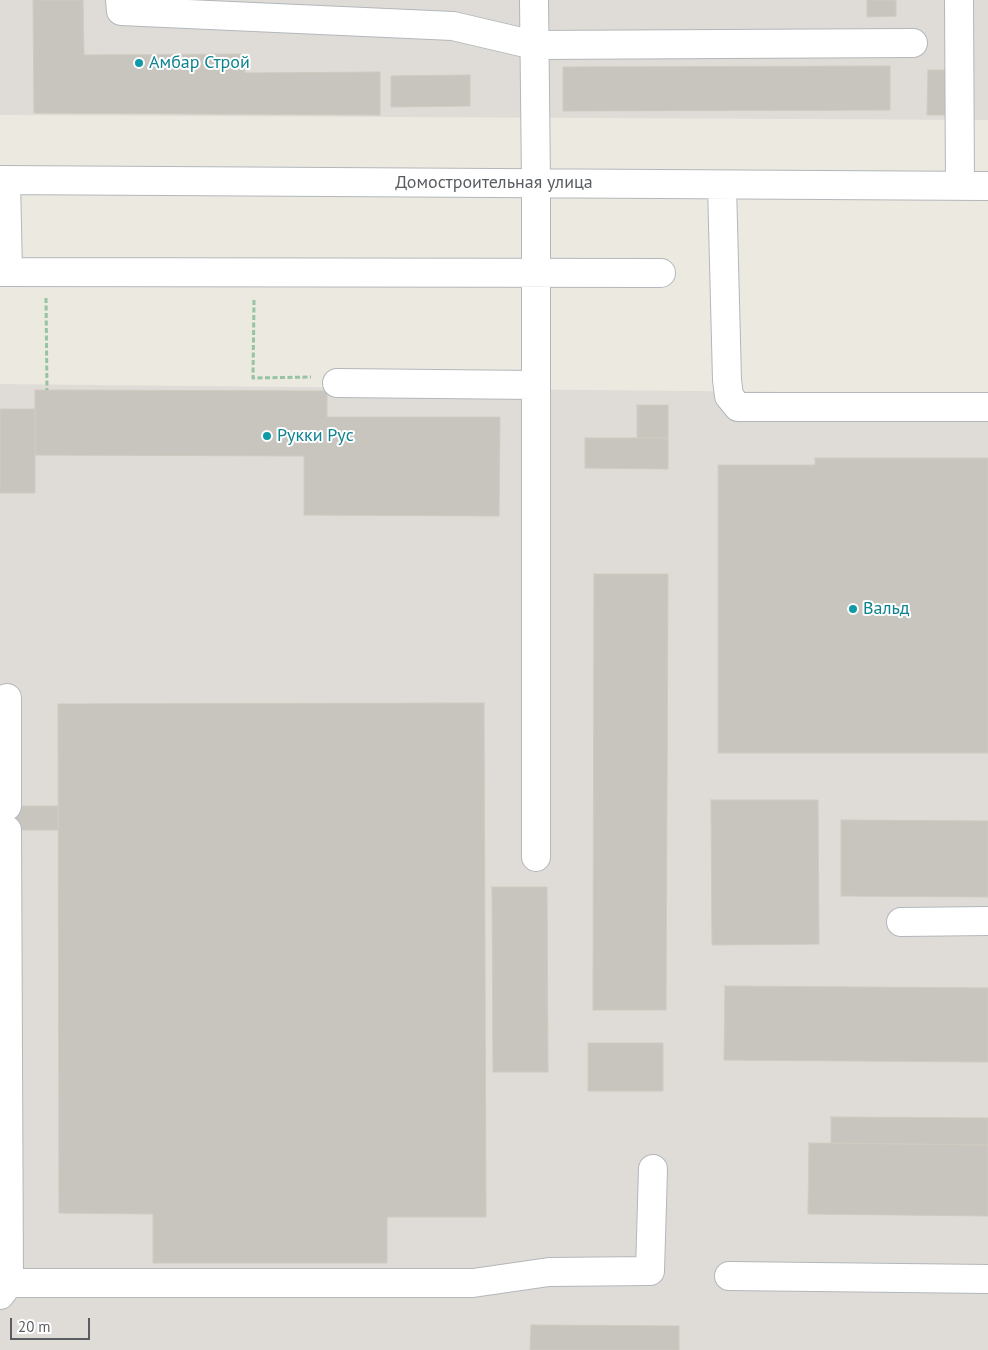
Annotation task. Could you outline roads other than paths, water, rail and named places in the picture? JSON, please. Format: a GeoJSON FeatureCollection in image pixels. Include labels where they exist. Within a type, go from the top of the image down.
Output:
{"type":"FeatureCollection","features":[{"type":"Feature","properties":{"kind":"street"},"geometry":{"type":"LineString","coordinates":[[120,0],[121,11],[453,26],[534,45],[913,43]]}},
{"type":"Feature","properties":{"kind":"street"},"geometry":{"type":"LineString","coordinates":[[534,0],[536,184],[536,857]]}},
{"type":"Feature","properties":{"kind":"street"},"geometry":{"type":"LineString","coordinates":[[959,0],[960,186]]}},
{"type":"Feature","properties":{"kind":"street"},"geometry":{"type":"LineString","coordinates":[[3,180],[4,272],[661,272]]}},
{"type":"Feature","properties":{"kind":"street","name":"Домостроительная улица"},"geometry":{"type":"LineString","coordinates":[[3,180],[988,186]]}},
{"type":"Feature","properties":{"kind":"street"},"geometry":{"type":"LineString","coordinates":[[722,184],[727,380],[729,396],[738,407],[988,407]]}},
{"type":"Feature","properties":{"kind":"street"},"geometry":{"type":"LineString","coordinates":[[337,384],[536,385]]}},
{"type":"Feature","properties":{"kind":"street"},"geometry":{"type":"LineString","coordinates":[[7,698],[5,1289],[474,1283],[549,1272],[650,1271],[653,1169]]}},
{"type":"Feature","properties":{"kind":"street"},"geometry":{"type":"LineString","coordinates":[[901,922],[988,921]]}},
{"type":"Feature","properties":{"kind":"street"},"geometry":{"type":"LineString","coordinates":[[728,1276],[988,1279]]}},
{"type":"Feature","properties":{"kind":"place","name":"Амбар Строй"},"geometry":{"type":"Point","coordinates":[139,63]}},
{"type":"Feature","properties":{"kind":"place","name":"Рукки Рус"},"geometry":{"type":"Point","coordinates":[267,436]}},
{"type":"Feature","properties":{"kind":"place","name":"Вальд"},"geometry":{"type":"Point","coordinates":[853,609]}}]}
